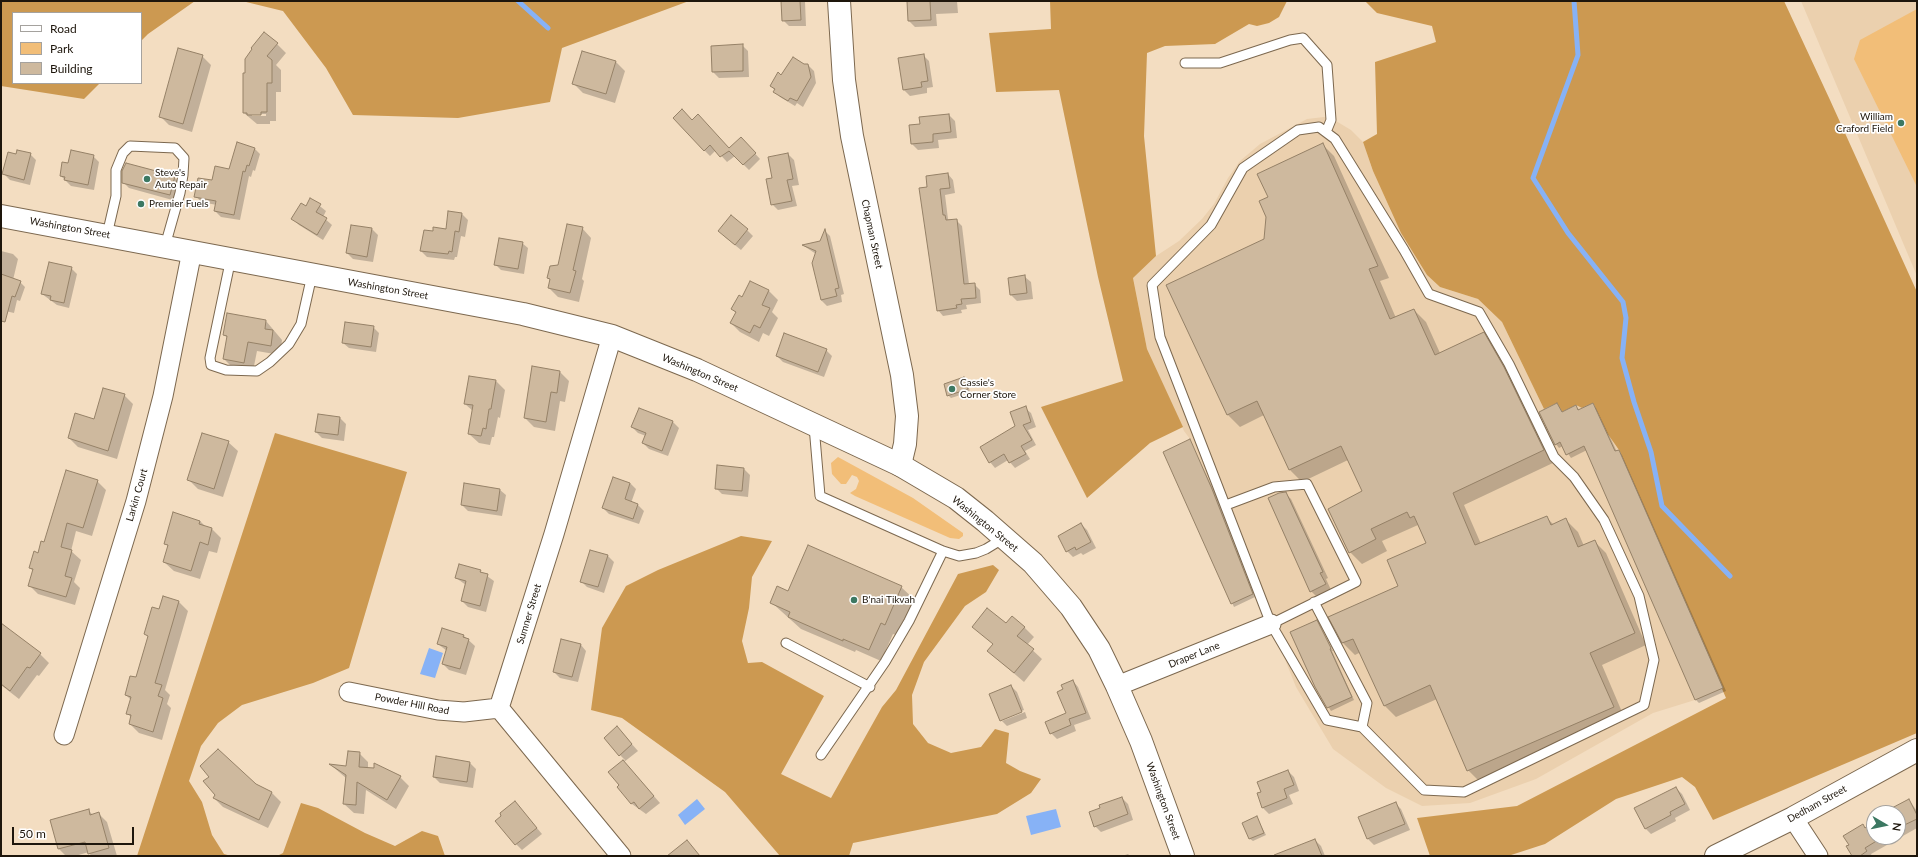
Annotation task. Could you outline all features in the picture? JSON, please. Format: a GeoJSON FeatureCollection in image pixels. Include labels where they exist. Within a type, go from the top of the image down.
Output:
{"type":"FeatureCollection","features":[{"type":"Feature","properties":{"kind":"main road","name":"Chapman Street"},"geometry":{"type":"LineString","coordinates":[[839,1],[844,80],[852,136],[902,375],[907,416],[905,444],[900,465]]}},
{"type":"Feature","properties":{"kind":"main road","name":"Washington Street"},"geometry":{"type":"LineString","coordinates":[[1,216],[523,314],[612,336],[697,370],[900,465],[956,498],[1033,563],[1071,606],[1098,649],[1117,686],[1141,741],[1183,856]]}},
{"type":"Feature","properties":{"kind":"main road","name":"Dedham Street"},"geometry":{"type":"LineString","coordinates":[[1716,856],[1793,818],[1917,750]]}},
{"type":"Feature","properties":{"kind":"street","name":"Larkin Court"},"geometry":{"type":"LineString","coordinates":[[64,735],[142,478],[163,396],[192,251]]}},
{"type":"Feature","properties":{"kind":"street","name":"Sumner Street"},"geometry":{"type":"LineString","coordinates":[[499,708],[554,534],[612,336]]}},
{"type":"Feature","properties":{"kind":"street","name":"Draper Lane"},"geometry":{"type":"LineString","coordinates":[[1117,686],[1271,624]]}},
{"type":"Feature","properties":{"kind":"street","name":"Powder Hill Road"},"geometry":{"type":"LineString","coordinates":[[349,692],[438,710],[464,712],[499,708]]}},
{"type":"Feature","properties":{"kind":"street"},"geometry":{"type":"LineString","coordinates":[[499,708],[621,856]]}},
{"type":"Feature","properties":{"kind":"street"},"geometry":{"type":"LineString","coordinates":[[1793,818],[1818,856]]}},
{"type":"Feature","properties":{"kind":"lane"},"geometry":{"type":"LineString","coordinates":[[1185,63],[1220,63],[1290,40],[1303,38],[1327,65],[1331,120],[1326,132]]}},
{"type":"Feature","properties":{"kind":"lane"},"geometry":{"type":"LineString","coordinates":[[1319,127],[1326,132],[1335,139],[1404,250],[1429,294],[1480,312],[1509,364],[1554,457],[1574,477],[1604,520],[1639,596],[1654,660],[1644,705],[1464,792],[1424,790],[1362,726],[1327,720],[1271,624],[1160,337],[1152,285],[1211,225],[1243,168],[1298,130],[1319,127]]}},
{"type":"Feature","properties":{"kind":"lane"},"geometry":{"type":"LineString","coordinates":[[107,235],[116,196],[116,170],[123,153],[130,146],[175,148],[184,158],[183,174],[180,193],[165,246]]}},
{"type":"Feature","properties":{"kind":"lane"},"geometry":{"type":"LineString","coordinates":[[230,258],[210,358],[211,365],[226,370],[257,371],[270,362],[289,344],[301,324],[312,275]]}},
{"type":"Feature","properties":{"kind":"lane"},"geometry":{"type":"LineString","coordinates":[[814,424],[820,496],[943,551],[958,556],[976,553],[1004,538]]}},
{"type":"Feature","properties":{"kind":"lane"},"geometry":{"type":"LineString","coordinates":[[1226,505],[1274,487],[1307,484],[1356,582],[1271,624]]}},
{"type":"Feature","properties":{"kind":"lane"},"geometry":{"type":"LineString","coordinates":[[821,755],[870,686],[910,621],[943,551]]}},
{"type":"Feature","properties":{"kind":"lane"},"geometry":{"type":"LineString","coordinates":[[1314,602],[1366,703],[1362,726]]}},
{"type":"Feature","properties":{"kind":"lane"},"geometry":{"type":"LineString","coordinates":[[786,643],[870,686]]}},
{"type":"Feature","properties":{"kind":"shaded area"},"geometry":{"type":"Polygon","coordinates":[[[1,1],[195,1],[148,34],[142,40],[142,12],[12,12],[12,84],[99,84],[84,99],[1,86],[1,1]]]}},
{"type":"Feature","properties":{"kind":"shaded area"},"geometry":{"type":"Polygon","coordinates":[[[242,1],[689,1],[562,48],[550,102],[458,118],[353,115],[326,68],[283,11],[242,1]]]}},
{"type":"Feature","properties":{"kind":"shaded area"},"geometry":{"type":"Polygon","coordinates":[[[1050,1],[1287,1],[1279,17],[1269,23],[1257,26],[1249,24],[1215,44],[1165,46],[1147,53],[1144,136],[1156,256],[1133,278],[1147,349],[1183,427],[1150,443],[1087,498],[1041,407],[1123,381],[1098,277],[1059,90],[996,92],[989,33],[1051,29],[1050,1]]]}},
{"type":"Feature","properties":{"kind":"shaded area"},"geometry":{"type":"Polygon","coordinates":[[[1365,1],[1784,1],[1917,292],[1917,733],[1713,820],[1695,787],[1682,777],[1616,799],[1545,844],[1508,856],[1430,856],[1417,818],[1517,806],[1726,698],[1619,450],[1607,433],[1593,403],[1582,408],[1576,405],[1562,412],[1557,403],[1544,409],[1502,322],[1478,299],[1440,287],[1427,275],[1401,233],[1373,171],[1363,142],[1377,134],[1375,62],[1436,42],[1432,26],[1377,13],[1365,1]]]}},
{"type":"Feature","properties":{"kind":"shaded area"},"geometry":{"type":"Polygon","coordinates":[[[1801,1],[1917,1],[1917,276],[1801,1]]]}},
{"type":"Feature","properties":{"kind":"shaded area"},"geometry":{"type":"Polygon","coordinates":[[[1324,117],[1336,121],[1351,130],[1363,142],[1373,171],[1401,233],[1427,275],[1440,287],[1478,299],[1502,322],[1544,409],[1557,403],[1562,412],[1576,405],[1582,408],[1593,403],[1607,433],[1619,450],[1723,688],[1695,700],[1653,713],[1536,779],[1470,803],[1422,806],[1386,788],[1333,749],[1296,687],[1258,592],[1190,439],[1184,431],[1147,349],[1133,278],[1156,256],[1179,241],[1202,219],[1214,204],[1228,178],[1240,161],[1260,144],[1307,119],[1324,117]]]}},
{"type":"Feature","properties":{"kind":"shaded area"},"geometry":{"type":"Polygon","coordinates":[[[275,433],[407,472],[349,668],[313,683],[242,705],[218,723],[201,746],[189,781],[202,802],[212,835],[224,854],[231,856],[137,856],[275,433]]]}},
{"type":"Feature","properties":{"kind":"shaded area"},"geometry":{"type":"Polygon","coordinates":[[[741,536],[772,541],[752,577],[749,608],[742,641],[748,663],[762,662],[824,696],[781,774],[831,798],[882,707],[896,690],[958,574],[993,565],[999,570],[986,592],[965,606],[924,662],[912,695],[913,724],[928,743],[951,753],[981,747],[995,729],[1009,733],[1006,763],[1020,771],[1041,779],[1031,793],[997,814],[853,843],[849,856],[780,856],[725,792],[622,718],[591,710],[602,628],[626,586],[658,570],[741,536]]]}},
{"type":"Feature","properties":{"kind":"shaded area"},"geometry":{"type":"Polygon","coordinates":[[[301,803],[318,808],[365,833],[395,846],[422,831],[438,836],[445,856],[277,856],[283,853],[301,803]]]}},
{"type":"Feature","properties":{"kind":"green space","name":"William Craford Field"},"geometry":{"type":"Polygon","coordinates":[[[1917,9],[1917,187],[1854,59],[1860,40],[1917,9]]]}},
{"type":"Feature","properties":{"kind":"green space"},"geometry":{"type":"Polygon","coordinates":[[[838,457],[913,498],[963,533],[963,536],[959,539],[950,538],[850,493],[856,489],[859,481],[857,477],[852,475],[846,484],[841,484],[832,474],[831,463],[838,457]]]}},
{"type":"Feature","properties":{"kind":"water"},"geometry":{"type":"Polygon","coordinates":[[[429,648],[443,653],[435,678],[420,674],[429,648]]]}},
{"type":"Feature","properties":{"kind":"water"},"geometry":{"type":"Polygon","coordinates":[[[697,799],[705,809],[685,825],[678,815],[697,799]]]}},
{"type":"Feature","properties":{"kind":"water"},"geometry":{"type":"Polygon","coordinates":[[[1056,809],[1061,827],[1031,835],[1026,816],[1056,809]]]}},
{"type":"Feature","properties":{"kind":"building"},"geometry":{"type":"Polygon","coordinates":[[[781,1],[800,1],[801,20],[782,21],[781,1]]]}},
{"type":"Feature","properties":{"kind":"building"},"geometry":{"type":"Polygon","coordinates":[[[907,1],[930,1],[931,20],[908,21],[907,1]]]}},
{"type":"Feature","properties":{"kind":"building"},"geometry":{"type":"Polygon","coordinates":[[[264,32],[278,43],[267,56],[272,60],[272,83],[267,83],[267,112],[261,112],[261,115],[247,115],[247,113],[243,113],[243,73],[245,73],[245,59],[252,49],[251,48],[264,32]]]}},
{"type":"Feature","properties":{"kind":"building"},"geometry":{"type":"Polygon","coordinates":[[[743,44],[743,71],[712,72],[711,46],[743,44]]]}},
{"type":"Feature","properties":{"kind":"building"},"geometry":{"type":"Polygon","coordinates":[[[178,48],[203,55],[183,124],[159,117],[178,48]]]}},
{"type":"Feature","properties":{"kind":"building"},"geometry":{"type":"Polygon","coordinates":[[[582,51],[616,61],[606,94],[572,84],[582,51]]]}},
{"type":"Feature","properties":{"kind":"building"},"geometry":{"type":"Polygon","coordinates":[[[924,54],[928,81],[921,82],[922,87],[903,90],[898,58],[924,54]]]}},
{"type":"Feature","properties":{"kind":"building"},"geometry":{"type":"Polygon","coordinates":[[[793,57],[804,64],[808,64],[811,77],[797,101],[790,98],[788,101],[773,92],[775,89],[770,86],[778,72],[781,75],[793,57]]]}},
{"type":"Feature","properties":{"kind":"building"},"geometry":{"type":"Polygon","coordinates":[[[682,109],[692,120],[698,114],[729,148],[741,137],[756,153],[743,165],[729,151],[720,157],[710,145],[704,151],[673,118],[682,109]]]}},
{"type":"Feature","properties":{"kind":"building"},"geometry":{"type":"Polygon","coordinates":[[[949,114],[951,132],[933,134],[933,142],[911,144],[909,125],[920,124],[919,117],[949,114]]]}},
{"type":"Feature","properties":{"kind":"building"},"geometry":{"type":"Polygon","coordinates":[[[237,142],[255,148],[249,166],[247,165],[245,172],[243,171],[234,215],[214,211],[216,201],[194,197],[198,178],[212,180],[215,166],[229,169],[237,142]]]}},
{"type":"Feature","properties":{"kind":"building"},"geometry":{"type":"Polygon","coordinates":[[[1323,143],[1378,266],[1369,269],[1390,319],[1414,309],[1435,355],[1484,332],[1504,367],[1544,450],[1453,493],[1475,545],[1547,516],[1551,525],[1566,518],[1578,547],[1595,540],[1635,633],[1590,653],[1614,707],[1467,771],[1430,685],[1384,706],[1353,639],[1342,643],[1328,617],[1398,586],[1387,560],[1426,543],[1414,516],[1410,518],[1407,512],[1371,529],[1376,539],[1349,553],[1328,509],[1362,491],[1341,446],[1289,470],[1257,401],[1227,415],[1166,285],[1264,239],[1266,217],[1259,201],[1268,197],[1257,174],[1323,143]]]}},
{"type":"Feature","properties":{"kind":"building"},"geometry":{"type":"Polygon","coordinates":[[[17,150],[31,153],[24,180],[2,174],[8,152],[16,154],[17,150]]]}},
{"type":"Feature","properties":{"kind":"building"},"geometry":{"type":"Polygon","coordinates":[[[71,150],[94,155],[88,185],[64,180],[65,177],[60,176],[62,162],[68,163],[71,150]]]}},
{"type":"Feature","properties":{"kind":"building"},"geometry":{"type":"Polygon","coordinates":[[[788,153],[793,179],[787,180],[792,201],[771,205],[766,179],[772,178],[768,157],[788,153]]]}},
{"type":"Feature","properties":{"kind":"building","name":"Steve's Auto Repair"},"geometry":{"type":"Polygon","coordinates":[[[126,163],[175,176],[170,195],[122,183],[122,171],[126,163]]]}},
{"type":"Feature","properties":{"kind":"building"},"geometry":{"type":"Polygon","coordinates":[[[948,173],[950,188],[940,189],[943,215],[945,215],[946,220],[957,219],[964,284],[975,283],[976,298],[961,299],[962,304],[956,305],[957,308],[937,311],[919,188],[927,187],[926,176],[948,173]]]}},
{"type":"Feature","properties":{"kind":"building"},"geometry":{"type":"Polygon","coordinates":[[[310,198],[321,204],[316,212],[327,218],[317,235],[291,219],[301,203],[306,206],[310,198]]]}},
{"type":"Feature","properties":{"kind":"building"},"geometry":{"type":"Polygon","coordinates":[[[448,211],[462,213],[459,232],[455,231],[452,252],[449,251],[448,254],[420,251],[424,230],[433,231],[433,227],[446,229],[448,211]]]}},
{"type":"Feature","properties":{"kind":"building"},"geometry":{"type":"Polygon","coordinates":[[[731,215],[748,229],[735,245],[718,231],[731,215]]]}},
{"type":"Feature","properties":{"kind":"building"},"geometry":{"type":"Polygon","coordinates":[[[567,224],[583,227],[573,270],[576,271],[570,293],[548,288],[550,279],[547,278],[550,266],[558,265],[567,224]]]}},
{"type":"Feature","properties":{"kind":"building"},"geometry":{"type":"Polygon","coordinates":[[[351,225],[372,228],[367,257],[346,253],[351,225]]]}},
{"type":"Feature","properties":{"kind":"building"},"geometry":{"type":"Polygon","coordinates":[[[825,229],[839,288],[835,289],[837,296],[821,300],[812,263],[816,251],[802,245],[820,241],[825,229]]]}},
{"type":"Feature","properties":{"kind":"building"},"geometry":{"type":"Polygon","coordinates":[[[499,238],[523,242],[518,269],[494,265],[499,238]]]}},
{"type":"Feature","properties":{"kind":"building"},"geometry":{"type":"Polygon","coordinates":[[[49,262],[72,267],[64,303],[50,300],[51,296],[41,294],[49,262]]]}},
{"type":"Feature","properties":{"kind":"building"},"geometry":{"type":"Polygon","coordinates":[[[1,274],[21,281],[15,297],[12,296],[5,322],[1,321],[1,274]]]}},
{"type":"Feature","properties":{"kind":"building"},"geometry":{"type":"Polygon","coordinates":[[[1025,275],[1027,293],[1010,295],[1008,278],[1025,275]]]}},
{"type":"Feature","properties":{"kind":"building"},"geometry":{"type":"Polygon","coordinates":[[[750,281],[769,290],[762,305],[770,308],[760,328],[754,325],[750,333],[730,323],[736,312],[731,309],[739,295],[742,297],[750,281]]]}},
{"type":"Feature","properties":{"kind":"building"},"geometry":{"type":"Polygon","coordinates":[[[227,313],[266,320],[265,329],[273,330],[271,346],[248,342],[244,363],[223,359],[227,336],[223,335],[227,313]]]}},
{"type":"Feature","properties":{"kind":"building"},"geometry":{"type":"Polygon","coordinates":[[[345,322],[374,326],[371,347],[342,343],[345,322]]]}},
{"type":"Feature","properties":{"kind":"building"},"geometry":{"type":"Polygon","coordinates":[[[784,333],[827,349],[818,372],[776,356],[784,333]]]}},
{"type":"Feature","properties":{"kind":"building"},"geometry":{"type":"Polygon","coordinates":[[[532,366],[560,371],[557,393],[551,392],[546,422],[524,418],[532,366]]]}},
{"type":"Feature","properties":{"kind":"building"},"geometry":{"type":"Polygon","coordinates":[[[469,376],[496,380],[486,429],[483,428],[481,436],[468,434],[473,405],[464,404],[469,376]]]}},
{"type":"Feature","properties":{"kind":"building"},"geometry":{"type":"Polygon","coordinates":[[[964,377],[968,389],[947,396],[944,384],[964,377]]]}},
{"type":"Feature","properties":{"kind":"building"},"geometry":{"type":"Polygon","coordinates":[[[103,388],[125,394],[108,451],[68,438],[75,413],[94,419],[103,388]]]}},
{"type":"Feature","properties":{"kind":"building"},"geometry":{"type":"Polygon","coordinates":[[[1557,403],[1562,412],[1576,405],[1578,410],[1593,403],[1615,451],[1619,450],[1723,688],[1695,700],[1584,446],[1566,455],[1560,442],[1555,445],[1539,412],[1557,403]]]}},
{"type":"Feature","properties":{"kind":"building"},"geometry":{"type":"Polygon","coordinates":[[[1026,406],[1031,422],[1023,425],[1032,440],[1021,446],[1026,454],[1009,463],[1004,454],[989,463],[980,447],[1015,426],[1010,412],[1026,406]]]}},
{"type":"Feature","properties":{"kind":"building"},"geometry":{"type":"Polygon","coordinates":[[[639,408],[673,421],[662,451],[642,443],[646,433],[631,427],[639,408]]]}},
{"type":"Feature","properties":{"kind":"building"},"geometry":{"type":"Polygon","coordinates":[[[318,414],[340,417],[338,435],[315,432],[318,414]]]}},
{"type":"Feature","properties":{"kind":"building"},"geometry":{"type":"Polygon","coordinates":[[[202,433],[229,441],[214,489],[187,480],[202,433]]]}},
{"type":"Feature","properties":{"kind":"building"},"geometry":{"type":"Polygon","coordinates":[[[1190,439],[1212,489],[1253,594],[1231,604],[1163,452],[1190,439]]]}},
{"type":"Feature","properties":{"kind":"building"},"geometry":{"type":"Polygon","coordinates":[[[717,465],[744,468],[742,491],[715,489],[717,465]]]}},
{"type":"Feature","properties":{"kind":"building"},"geometry":{"type":"Polygon","coordinates":[[[66,470],[98,480],[83,528],[67,523],[61,547],[72,550],[65,576],[72,578],[66,597],[28,586],[33,569],[29,568],[34,551],[38,553],[41,541],[44,542],[66,470]]]}},
{"type":"Feature","properties":{"kind":"building"},"geometry":{"type":"Polygon","coordinates":[[[613,477],[630,483],[625,499],[638,504],[633,519],[602,508],[613,477]]]}},
{"type":"Feature","properties":{"kind":"building"},"geometry":{"type":"Polygon","coordinates":[[[464,483],[500,489],[497,511],[461,505],[464,483]]]}},
{"type":"Feature","properties":{"kind":"building"},"geometry":{"type":"Polygon","coordinates":[[[1286,492],[1323,572],[1320,573],[1326,584],[1310,592],[1268,498],[1279,493],[1286,492]]]}},
{"type":"Feature","properties":{"kind":"building"},"geometry":{"type":"Polygon","coordinates":[[[173,512],[200,521],[199,524],[212,528],[208,545],[200,542],[191,571],[163,562],[168,545],[164,544],[173,512]]]}},
{"type":"Feature","properties":{"kind":"building"},"geometry":{"type":"Polygon","coordinates":[[[1081,523],[1091,542],[1076,550],[1075,547],[1066,552],[1058,536],[1081,523]]]}},
{"type":"Feature","properties":{"kind":"building"},"geometry":{"type":"Polygon","coordinates":[[[808,545],[902,586],[885,625],[881,623],[869,650],[843,639],[843,641],[788,617],[790,612],[770,603],[777,586],[788,591],[808,545]]]}},
{"type":"Feature","properties":{"kind":"building"},"geometry":{"type":"Polygon","coordinates":[[[590,550],[608,555],[598,587],[580,582],[590,550]]]}},
{"type":"Feature","properties":{"kind":"building"},"geometry":{"type":"Polygon","coordinates":[[[459,564],[481,570],[480,572],[488,574],[480,606],[461,601],[466,581],[455,578],[459,564]]]}},
{"type":"Feature","properties":{"kind":"building"},"geometry":{"type":"Polygon","coordinates":[[[163,596],[179,601],[155,683],[162,685],[158,696],[163,698],[153,732],[129,724],[131,715],[126,714],[131,697],[125,695],[130,676],[136,677],[148,636],[144,634],[152,607],[159,609],[163,596]]]}},
{"type":"Feature","properties":{"kind":"building"},"geometry":{"type":"Polygon","coordinates":[[[987,608],[1006,623],[1012,616],[1025,627],[1017,636],[1034,649],[1014,673],[987,651],[993,644],[972,627],[987,608]]]}},
{"type":"Feature","properties":{"kind":"building"},"geometry":{"type":"Polygon","coordinates":[[[1317,620],[1352,697],[1327,708],[1315,687],[1290,632],[1317,620]]]}},
{"type":"Feature","properties":{"kind":"building"},"geometry":{"type":"Polygon","coordinates":[[[1,623],[41,653],[30,668],[27,667],[10,691],[1,684],[1,623]]]}},
{"type":"Feature","properties":{"kind":"building"},"geometry":{"type":"Polygon","coordinates":[[[442,628],[464,635],[463,637],[469,639],[460,669],[442,664],[447,647],[437,644],[442,628]]]}},
{"type":"Feature","properties":{"kind":"building"},"geometry":{"type":"Polygon","coordinates":[[[561,639],[581,644],[572,677],[553,672],[561,639]]]}},
{"type":"Feature","properties":{"kind":"building"},"geometry":{"type":"Polygon","coordinates":[[[1073,680],[1086,713],[1069,719],[1071,725],[1050,734],[1045,722],[1066,713],[1057,692],[1063,689],[1061,685],[1073,680]]]}},
{"type":"Feature","properties":{"kind":"building"},"geometry":{"type":"Polygon","coordinates":[[[1011,685],[1022,712],[1000,721],[989,694],[1011,685]]]}},
{"type":"Feature","properties":{"kind":"building"},"geometry":{"type":"Polygon","coordinates":[[[617,726],[632,744],[619,756],[604,738],[617,726]]]}},
{"type":"Feature","properties":{"kind":"building"},"geometry":{"type":"Polygon","coordinates":[[[218,749],[256,784],[272,792],[259,820],[213,798],[215,795],[203,781],[209,777],[200,766],[218,749]]]}},
{"type":"Feature","properties":{"kind":"building"},"geometry":{"type":"Polygon","coordinates":[[[348,751],[360,752],[359,767],[374,768],[374,763],[401,776],[387,800],[357,782],[356,805],[343,804],[346,775],[329,764],[346,766],[348,751]]]}},
{"type":"Feature","properties":{"kind":"building"},"geometry":{"type":"Polygon","coordinates":[[[436,756],[470,762],[467,782],[433,777],[436,756]]]}},
{"type":"Feature","properties":{"kind":"building"},"geometry":{"type":"Polygon","coordinates":[[[623,760],[654,796],[639,809],[634,802],[631,804],[617,787],[619,785],[608,772],[623,760]]]}},
{"type":"Feature","properties":{"kind":"building"},"geometry":{"type":"Polygon","coordinates":[[[1288,770],[1294,785],[1284,789],[1287,798],[1262,808],[1257,793],[1261,792],[1257,782],[1288,770]]]}},
{"type":"Feature","properties":{"kind":"building"},"geometry":{"type":"Polygon","coordinates":[[[1676,787],[1685,804],[1670,812],[1671,815],[1645,829],[1634,808],[1676,787]]]}},
{"type":"Feature","properties":{"kind":"building"},"geometry":{"type":"Polygon","coordinates":[[[1122,797],[1128,814],[1094,827],[1089,812],[1100,808],[1099,805],[1122,797]]]}},
{"type":"Feature","properties":{"kind":"building"},"geometry":{"type":"Polygon","coordinates":[[[1909,799],[1917,815],[1917,819],[1906,824],[1906,805],[1898,805],[1909,799]]]}},
{"type":"Feature","properties":{"kind":"building"},"geometry":{"type":"Polygon","coordinates":[[[515,801],[537,828],[515,845],[495,821],[501,816],[500,813],[515,801]]]}},
{"type":"Feature","properties":{"kind":"building"},"geometry":{"type":"Polygon","coordinates":[[[1396,802],[1405,824],[1367,839],[1358,817],[1396,802]]]}},
{"type":"Feature","properties":{"kind":"building"},"geometry":{"type":"Polygon","coordinates":[[[89,809],[90,815],[99,812],[109,848],[88,854],[85,842],[58,849],[50,820],[89,809]]]}},
{"type":"Feature","properties":{"kind":"building"},"geometry":{"type":"Polygon","coordinates":[[[1257,816],[1264,833],[1249,839],[1242,823],[1257,816]]]}},
{"type":"Feature","properties":{"kind":"building"},"geometry":{"type":"Polygon","coordinates":[[[1863,824],[1866,827],[1866,845],[1870,845],[1865,848],[1867,851],[1860,856],[1852,856],[1846,846],[1849,845],[1843,836],[1863,824]]]}},
{"type":"Feature","properties":{"kind":"building"},"geometry":{"type":"Polygon","coordinates":[[[1315,839],[1322,856],[1274,856],[1274,855],[1315,839]]]}},
{"type":"Feature","properties":{"kind":"building"},"geometry":{"type":"Polygon","coordinates":[[[687,840],[700,856],[667,856],[687,840]]]}},
{"type":"Feature","properties":{"kind":"waterway"},"geometry":{"type":"LineString","coordinates":[[518,1],[548,28]]}},
{"type":"Feature","properties":{"kind":"waterway"},"geometry":{"type":"LineString","coordinates":[[1574,1],[1578,55],[1533,178],[1568,233],[1623,302],[1626,318],[1622,358],[1634,402],[1651,452],[1662,506],[1730,576]]}},
{"type":"Feature","properties":{"kind":"place","name":"William Craford Field"},"geometry":{"type":"Point","coordinates":[1901,123]}},
{"type":"Feature","properties":{"kind":"place","name":"Steve's Auto Repair"},"geometry":{"type":"Point","coordinates":[147,179]}},
{"type":"Feature","properties":{"kind":"place","name":"Premier Fuels"},"geometry":{"type":"Point","coordinates":[141,204]}},
{"type":"Feature","properties":{"kind":"place","name":"Cassie's Corner Store"},"geometry":{"type":"Point","coordinates":[952,389]}},
{"type":"Feature","properties":{"kind":"place","name":"B'nai Tikvah"},"geometry":{"type":"Point","coordinates":[854,600]}}]}
